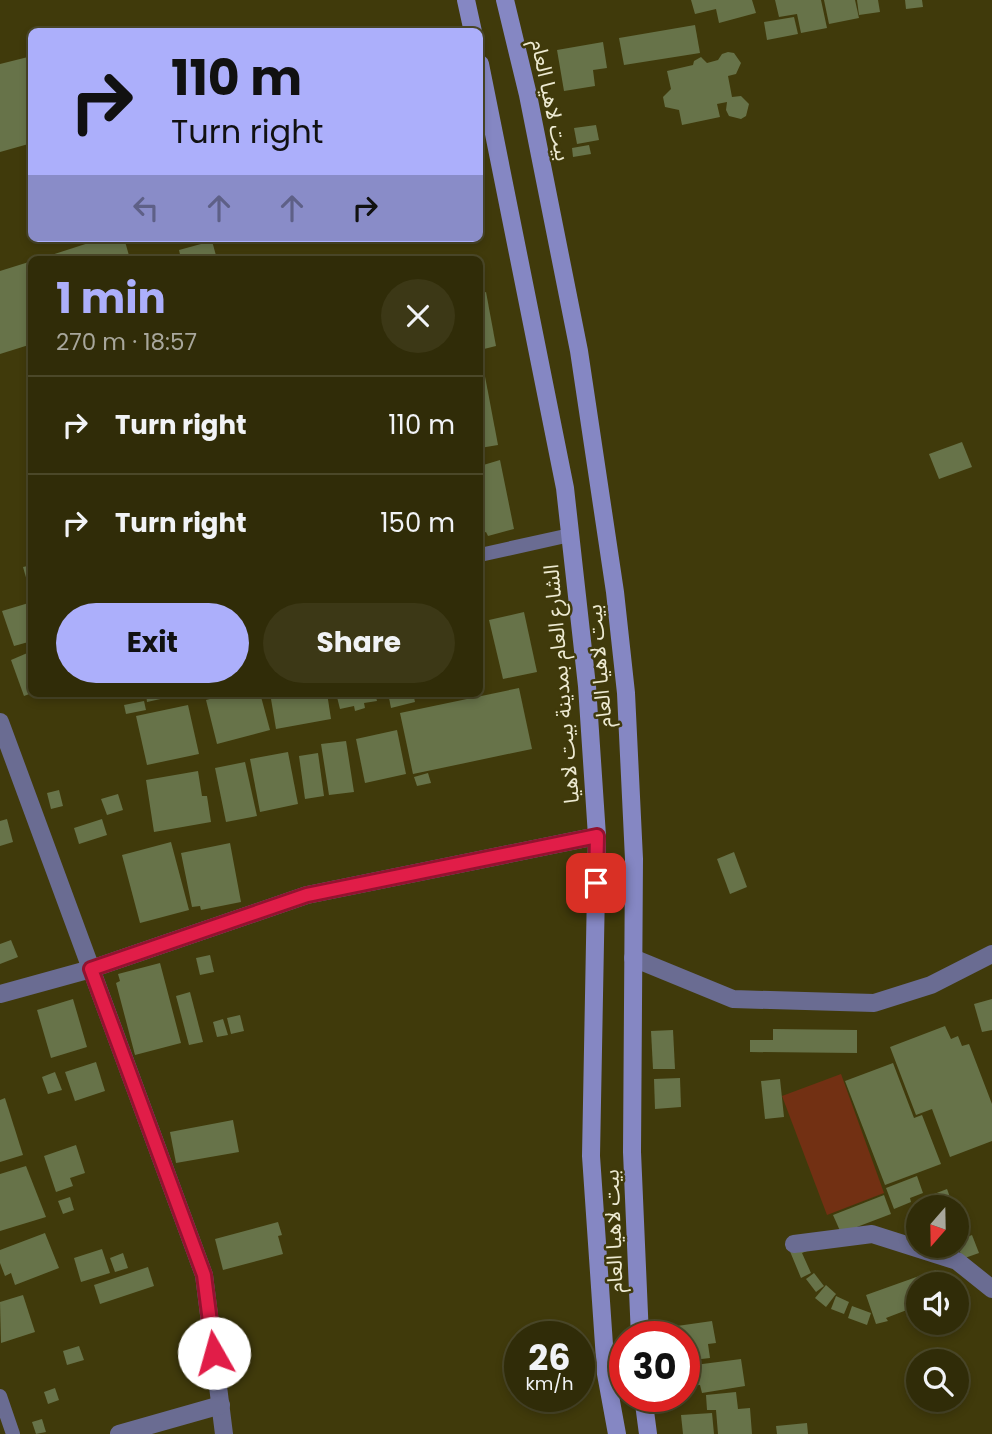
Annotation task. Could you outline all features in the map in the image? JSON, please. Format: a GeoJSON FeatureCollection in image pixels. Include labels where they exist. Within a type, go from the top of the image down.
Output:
{"type":"FeatureCollection","features":[{"type":"Feature","properties":{"kind":"main road"},"geometry":{"type":"LineString","coordinates":[[466,0],[472,28]]}},
{"type":"Feature","properties":{"kind":"main road","name":"بيت لاهيا العام"},"geometry":{"type":"LineString","coordinates":[[505,0],[528,95],[579,351],[615,592],[626,693],[634,859],[632,1153],[639,1321]]}},
{"type":"Feature","properties":{"kind":"main road","name":"الشارع العام بمدينة بيت لاهيا"},"geometry":{"type":"LineString","coordinates":[[483,79],[565,488],[587,685],[597,836],[591,1156],[606,1374],[617,1434]]}},
{"type":"Feature","properties":{"kind":"main road"},"geometry":{"type":"LineString","coordinates":[[645,1412],[648,1434]]}},
{"type":"Feature","properties":{"kind":"street"},"geometry":{"type":"LineString","coordinates":[[0,722],[204,1275],[224,1434]]}},
{"type":"Feature","properties":{"kind":"street"},"geometry":{"type":"LineString","coordinates":[[0,994],[91,969],[307,895],[597,836]]}},
{"type":"Feature","properties":{"kind":"street"},"geometry":{"type":"LineString","coordinates":[[633,958],[733,999],[874,1003],[931,985],[992,954]]}},
{"type":"Feature","properties":{"kind":"street"},"geometry":{"type":"LineString","coordinates":[[794,1244],[872,1234],[957,1261],[992,1289]]}},
{"type":"Feature","properties":{"kind":"street"},"geometry":{"type":"LineString","coordinates":[[119,1434],[221,1405]]}},
{"type":"Feature","properties":{"kind":"lane"},"geometry":{"type":"LineString","coordinates":[[483,554],[570,535]]}},
{"type":"Feature","properties":{"kind":"lane"},"geometry":{"type":"LineString","coordinates":[[0,1396],[13,1434]]}},
{"type":"Feature","properties":{"kind":"shaded area"},"geometry":{"type":"Polygon","coordinates":[[[841,1074],[884,1193],[827,1215],[782,1096],[841,1074]]]}},
{"type":"Feature","properties":{"kind":"building"},"geometry":{"type":"Polygon","coordinates":[[[691,0],[752,0],[756,13],[719,23],[716,9],[695,14],[691,0]]]}},
{"type":"Feature","properties":{"kind":"building"},"geometry":{"type":"Polygon","coordinates":[[[775,0],[821,0],[827,28],[801,33],[797,14],[779,17],[775,0]]]}},
{"type":"Feature","properties":{"kind":"building"},"geometry":{"type":"Polygon","coordinates":[[[824,0],[855,0],[859,18],[829,24],[824,0]]]}},
{"type":"Feature","properties":{"kind":"building"},"geometry":{"type":"Polygon","coordinates":[[[857,0],[878,0],[880,12],[859,15],[857,0]]]}},
{"type":"Feature","properties":{"kind":"building"},"geometry":{"type":"Polygon","coordinates":[[[905,0],[922,0],[923,7],[906,9],[905,0]]]}},
{"type":"Feature","properties":{"kind":"building"},"geometry":{"type":"Polygon","coordinates":[[[794,17],[798,34],[767,40],[764,22],[794,17]]]}},
{"type":"Feature","properties":{"kind":"building"},"geometry":{"type":"Polygon","coordinates":[[[695,25],[700,53],[624,65],[619,38],[695,25]]]}},
{"type":"Feature","properties":{"kind":"building"},"geometry":{"type":"Polygon","coordinates":[[[603,42],[607,68],[593,70],[595,86],[564,91],[557,50],[603,42]]]}},
{"type":"Feature","properties":{"kind":"building"},"geometry":{"type":"Polygon","coordinates":[[[734,53],[741,63],[736,74],[728,76],[732,97],[741,96],[749,104],[746,116],[741,119],[729,116],[726,110],[727,102],[717,104],[720,117],[682,125],[679,110],[665,107],[663,97],[671,89],[667,71],[693,65],[694,61],[701,57],[707,63],[718,60],[722,54],[734,53]]]}},
{"type":"Feature","properties":{"kind":"building"},"geometry":{"type":"Polygon","coordinates":[[[28,57],[28,144],[0,152],[0,64],[28,57]]]}},
{"type":"Feature","properties":{"kind":"building"},"geometry":{"type":"Polygon","coordinates":[[[596,125],[599,140],[577,144],[574,128],[596,125]]]}},
{"type":"Feature","properties":{"kind":"building"},"geometry":{"type":"Polygon","coordinates":[[[589,145],[591,154],[573,157],[572,148],[589,145]]]}},
{"type":"Feature","properties":{"kind":"building"},"geometry":{"type":"Polygon","coordinates":[[[92,242],[125,242],[129,256],[48,256],[92,242]]]}},
{"type":"Feature","properties":{"kind":"building"},"geometry":{"type":"Polygon","coordinates":[[[212,242],[216,256],[180,256],[179,250],[212,242]]]}},
{"type":"Feature","properties":{"kind":"building"},"geometry":{"type":"Polygon","coordinates":[[[28,262],[28,345],[0,354],[0,271],[28,262]]]}},
{"type":"Feature","properties":{"kind":"building"},"geometry":{"type":"Polygon","coordinates":[[[486,292],[496,346],[483,349],[483,293],[486,292]]]}},
{"type":"Feature","properties":{"kind":"building"},"geometry":{"type":"Polygon","coordinates":[[[483,371],[498,445],[483,448],[483,371]]]}},
{"type":"Feature","properties":{"kind":"building"},"geometry":{"type":"Polygon","coordinates":[[[962,442],[972,467],[939,479],[929,454],[962,442]]]}},
{"type":"Feature","properties":{"kind":"building"},"geometry":{"type":"Polygon","coordinates":[[[500,460],[514,529],[488,536],[486,532],[483,533],[483,465],[500,460]]]}},
{"type":"Feature","properties":{"kind":"building"},"geometry":{"type":"Polygon","coordinates":[[[28,566],[28,584],[23,567],[28,566]]]}},
{"type":"Feature","properties":{"kind":"building"},"geometry":{"type":"Polygon","coordinates":[[[28,603],[28,642],[14,646],[2,611],[28,603]]]}},
{"type":"Feature","properties":{"kind":"building"},"geometry":{"type":"Polygon","coordinates":[[[524,612],[537,672],[503,679],[489,620],[524,612]]]}},
{"type":"Feature","properties":{"kind":"building"},"geometry":{"type":"Polygon","coordinates":[[[28,653],[28,694],[24,696],[11,660],[28,653]]]}},
{"type":"Feature","properties":{"kind":"building"},"geometry":{"type":"Polygon","coordinates":[[[519,688],[532,749],[413,774],[400,713],[519,688]]]}},
{"type":"Feature","properties":{"kind":"building"},"geometry":{"type":"Polygon","coordinates":[[[146,697],[170,697],[147,702],[146,697]]]}},
{"type":"Feature","properties":{"kind":"building"},"geometry":{"type":"Polygon","coordinates":[[[217,697],[261,697],[270,730],[217,744],[206,700],[217,697]]]}},
{"type":"Feature","properties":{"kind":"building"},"geometry":{"type":"Polygon","coordinates":[[[271,697],[328,697],[331,719],[276,729],[271,697]]]}},
{"type":"Feature","properties":{"kind":"building"},"geometry":{"type":"Polygon","coordinates":[[[337,697],[376,697],[377,701],[364,703],[365,708],[355,711],[354,706],[340,709],[337,697]]]}},
{"type":"Feature","properties":{"kind":"building"},"geometry":{"type":"Polygon","coordinates":[[[389,697],[414,697],[415,702],[391,708],[389,697]]]}},
{"type":"Feature","properties":{"kind":"building"},"geometry":{"type":"Polygon","coordinates":[[[144,701],[146,710],[126,714],[124,705],[144,701]]]}},
{"type":"Feature","properties":{"kind":"building"},"geometry":{"type":"Polygon","coordinates":[[[188,705],[199,754],[147,765],[136,716],[188,705]]]}},
{"type":"Feature","properties":{"kind":"building"},"geometry":{"type":"Polygon","coordinates":[[[397,730],[406,774],[365,783],[356,739],[397,730]]]}},
{"type":"Feature","properties":{"kind":"building"},"geometry":{"type":"Polygon","coordinates":[[[346,741],[354,792],[329,795],[321,744],[346,741]]]}},
{"type":"Feature","properties":{"kind":"building"},"geometry":{"type":"Polygon","coordinates":[[[288,752],[298,804],[260,812],[250,759],[288,752]]]}},
{"type":"Feature","properties":{"kind":"building"},"geometry":{"type":"Polygon","coordinates":[[[318,753],[324,796],[305,799],[299,756],[318,753]]]}},
{"type":"Feature","properties":{"kind":"building"},"geometry":{"type":"Polygon","coordinates":[[[245,762],[257,816],[226,822],[215,768],[245,762]]]}},
{"type":"Feature","properties":{"kind":"building"},"geometry":{"type":"Polygon","coordinates":[[[198,771],[202,796],[207,796],[211,822],[154,832],[146,780],[198,771]]]}},
{"type":"Feature","properties":{"kind":"building"},"geometry":{"type":"Polygon","coordinates":[[[428,773],[431,783],[417,786],[414,777],[428,773]]]}},
{"type":"Feature","properties":{"kind":"building"},"geometry":{"type":"Polygon","coordinates":[[[59,790],[63,806],[51,809],[47,793],[59,790]]]}},
{"type":"Feature","properties":{"kind":"building"},"geometry":{"type":"Polygon","coordinates":[[[118,794],[123,810],[107,815],[101,799],[118,794]]]}},
{"type":"Feature","properties":{"kind":"building"},"geometry":{"type":"Polygon","coordinates":[[[7,819],[13,842],[0,846],[0,821],[7,819]]]}},
{"type":"Feature","properties":{"kind":"building"},"geometry":{"type":"Polygon","coordinates":[[[102,819],[107,835],[79,844],[74,828],[102,819]]]}},
{"type":"Feature","properties":{"kind":"building"},"geometry":{"type":"Polygon","coordinates":[[[171,842],[189,910],[140,923],[122,855],[171,842]]]}},
{"type":"Feature","properties":{"kind":"building"},"geometry":{"type":"Polygon","coordinates":[[[230,843],[241,902],[201,910],[200,906],[192,907],[181,853],[230,843]]]}},
{"type":"Feature","properties":{"kind":"building"},"geometry":{"type":"Polygon","coordinates":[[[734,852],[747,887],[730,894],[717,859],[734,852]]]}},
{"type":"Feature","properties":{"kind":"building"},"geometry":{"type":"Polygon","coordinates":[[[11,940],[18,957],[0,964],[0,944],[11,940]]]}},
{"type":"Feature","properties":{"kind":"building"},"geometry":{"type":"Polygon","coordinates":[[[210,955],[214,972],[200,975],[196,958],[210,955]]]}},
{"type":"Feature","properties":{"kind":"building"},"geometry":{"type":"Polygon","coordinates":[[[160,963],[181,1043],[135,1055],[116,983],[120,981],[118,974],[160,963]]]}},
{"type":"Feature","properties":{"kind":"building"},"geometry":{"type":"Polygon","coordinates":[[[190,992],[203,1042],[189,1045],[176,996],[190,992]]]}},
{"type":"Feature","properties":{"kind":"building"},"geometry":{"type":"Polygon","coordinates":[[[73,999],[87,1047],[51,1058],[37,1010],[73,999]]]}},
{"type":"Feature","properties":{"kind":"building"},"geometry":{"type":"Polygon","coordinates":[[[992,999],[992,1030],[982,1032],[974,1004],[992,999]]]}},
{"type":"Feature","properties":{"kind":"building"},"geometry":{"type":"Polygon","coordinates":[[[240,1015],[244,1031],[231,1034],[227,1018],[240,1015]]]}},
{"type":"Feature","properties":{"kind":"building"},"geometry":{"type":"Polygon","coordinates":[[[223,1019],[228,1035],[217,1037],[213,1022],[223,1019]]]}},
{"type":"Feature","properties":{"kind":"building"},"geometry":{"type":"Polygon","coordinates":[[[945,1026],[951,1039],[958,1036],[962,1046],[969,1044],[992,1104],[992,1141],[950,1157],[932,1109],[916,1115],[890,1047],[945,1026]]]}},
{"type":"Feature","properties":{"kind":"building"},"geometry":{"type":"Polygon","coordinates":[[[773,1029],[857,1030],[857,1053],[750,1052],[750,1040],[773,1040],[773,1029]]]}},
{"type":"Feature","properties":{"kind":"building"},"geometry":{"type":"Polygon","coordinates":[[[673,1030],[675,1069],[653,1069],[651,1031],[673,1030]]]}},
{"type":"Feature","properties":{"kind":"building"},"geometry":{"type":"Polygon","coordinates":[[[96,1062],[105,1091],[75,1101],[65,1072],[96,1062]]]}},
{"type":"Feature","properties":{"kind":"building"},"geometry":{"type":"Polygon","coordinates":[[[893,1063],[914,1118],[922,1115],[941,1164],[885,1185],[845,1081],[893,1063]]]}},
{"type":"Feature","properties":{"kind":"building"},"geometry":{"type":"Polygon","coordinates":[[[55,1072],[62,1090],[48,1094],[42,1077],[55,1072]]]}},
{"type":"Feature","properties":{"kind":"building"},"geometry":{"type":"Polygon","coordinates":[[[680,1078],[681,1107],[655,1109],[654,1079],[680,1078]]]}},
{"type":"Feature","properties":{"kind":"building"},"geometry":{"type":"Polygon","coordinates":[[[780,1079],[784,1117],[765,1119],[761,1081],[780,1079]]]}},
{"type":"Feature","properties":{"kind":"building"},"geometry":{"type":"Polygon","coordinates":[[[5,1098],[23,1155],[0,1162],[0,1100],[5,1098]]]}},
{"type":"Feature","properties":{"kind":"building"},"geometry":{"type":"Polygon","coordinates":[[[233,1120],[239,1152],[176,1163],[170,1132],[233,1120]]]}},
{"type":"Feature","properties":{"kind":"building"},"geometry":{"type":"Polygon","coordinates":[[[76,1145],[85,1173],[70,1178],[73,1186],[56,1192],[44,1156],[76,1145]]]}},
{"type":"Feature","properties":{"kind":"building"},"geometry":{"type":"Polygon","coordinates":[[[26,1166],[46,1217],[0,1231],[0,1174],[26,1166]]]}},
{"type":"Feature","properties":{"kind":"building"},"geometry":{"type":"Polygon","coordinates":[[[917,1176],[923,1193],[906,1195],[906,1204],[894,1209],[886,1188],[917,1176]]]}},
{"type":"Feature","properties":{"kind":"building"},"geometry":{"type":"Polygon","coordinates":[[[947,1189],[949,1195],[931,1195],[947,1189]]]}},
{"type":"Feature","properties":{"kind":"building"},"geometry":{"type":"Polygon","coordinates":[[[884,1195],[891,1214],[841,1233],[833,1215],[884,1195]]]}},
{"type":"Feature","properties":{"kind":"building"},"geometry":{"type":"Polygon","coordinates":[[[70,1197],[74,1210],[63,1214],[58,1201],[70,1197]]]}},
{"type":"Feature","properties":{"kind":"building"},"geometry":{"type":"Polygon","coordinates":[[[278,1222],[282,1235],[278,1236],[283,1254],[223,1270],[215,1239],[278,1222]]]}},
{"type":"Feature","properties":{"kind":"building"},"geometry":{"type":"Polygon","coordinates":[[[45,1233],[59,1268],[15,1285],[11,1273],[5,1276],[0,1263],[0,1250],[45,1233]]]}},
{"type":"Feature","properties":{"kind":"building"},"geometry":{"type":"Polygon","coordinates":[[[972,1235],[979,1253],[970,1256],[972,1235]]]}},
{"type":"Feature","properties":{"kind":"building"},"geometry":{"type":"Polygon","coordinates":[[[102,1249],[110,1273],[81,1282],[74,1258],[102,1249]]]}},
{"type":"Feature","properties":{"kind":"building"},"geometry":{"type":"Polygon","coordinates":[[[789,1249],[807,1251],[802,1253],[811,1273],[801,1278],[789,1249]]]}},
{"type":"Feature","properties":{"kind":"building"},"geometry":{"type":"Polygon","coordinates":[[[123,1253],[128,1268],[115,1272],[110,1258],[123,1253]]]}},
{"type":"Feature","properties":{"kind":"building"},"geometry":{"type":"Polygon","coordinates":[[[148,1267],[154,1286],[100,1304],[94,1285],[148,1267]]]}},
{"type":"Feature","properties":{"kind":"building"},"geometry":{"type":"Polygon","coordinates":[[[814,1273],[824,1286],[816,1292],[806,1279],[814,1273]]]}},
{"type":"Feature","properties":{"kind":"building"},"geometry":{"type":"Polygon","coordinates":[[[906,1281],[906,1310],[886,1318],[888,1321],[876,1324],[866,1295],[906,1281]]]}},
{"type":"Feature","properties":{"kind":"building"},"geometry":{"type":"Polygon","coordinates":[[[826,1285],[836,1294],[826,1307],[815,1298],[826,1285]]]}},
{"type":"Feature","properties":{"kind":"building"},"geometry":{"type":"Polygon","coordinates":[[[23,1295],[35,1332],[1,1343],[0,1302],[23,1295]]]}},
{"type":"Feature","properties":{"kind":"building"},"geometry":{"type":"Polygon","coordinates":[[[836,1296],[849,1302],[844,1314],[831,1309],[836,1296]]]}},
{"type":"Feature","properties":{"kind":"building"},"geometry":{"type":"Polygon","coordinates":[[[852,1306],[871,1313],[867,1325],[848,1318],[852,1306]]]}},
{"type":"Feature","properties":{"kind":"building"},"geometry":{"type":"Polygon","coordinates":[[[712,1321],[716,1343],[708,1344],[710,1358],[700,1359],[700,1323],[712,1321]]]}},
{"type":"Feature","properties":{"kind":"building"},"geometry":{"type":"Polygon","coordinates":[[[79,1346],[84,1360],[67,1365],[63,1351],[79,1346]]]}},
{"type":"Feature","properties":{"kind":"building"},"geometry":{"type":"Polygon","coordinates":[[[741,1359],[745,1386],[702,1393],[700,1364],[741,1359]]]}},
{"type":"Feature","properties":{"kind":"building"},"geometry":{"type":"Polygon","coordinates":[[[55,1388],[59,1400],[48,1404],[44,1392],[55,1388]]]}},
{"type":"Feature","properties":{"kind":"building"},"geometry":{"type":"Polygon","coordinates":[[[736,1392],[738,1409],[750,1408],[752,1434],[718,1434],[716,1410],[707,1410],[706,1395],[736,1392]]]}},
{"type":"Feature","properties":{"kind":"building"},"geometry":{"type":"Polygon","coordinates":[[[712,1413],[714,1434],[683,1434],[681,1415],[712,1413]]]}},
{"type":"Feature","properties":{"kind":"building"},"geometry":{"type":"Polygon","coordinates":[[[42,1419],[46,1432],[36,1434],[32,1422],[42,1419]]]}},
{"type":"Feature","properties":{"kind":"building"},"geometry":{"type":"Polygon","coordinates":[[[807,1423],[808,1434],[777,1434],[776,1426],[807,1423]]]}},
{"type":"Feature","properties":{"kind":"route"},"geometry":{"type":"LineString","coordinates":[[214,1353],[204,1275],[91,969],[307,895],[597,836],[596,883]]}}]}
